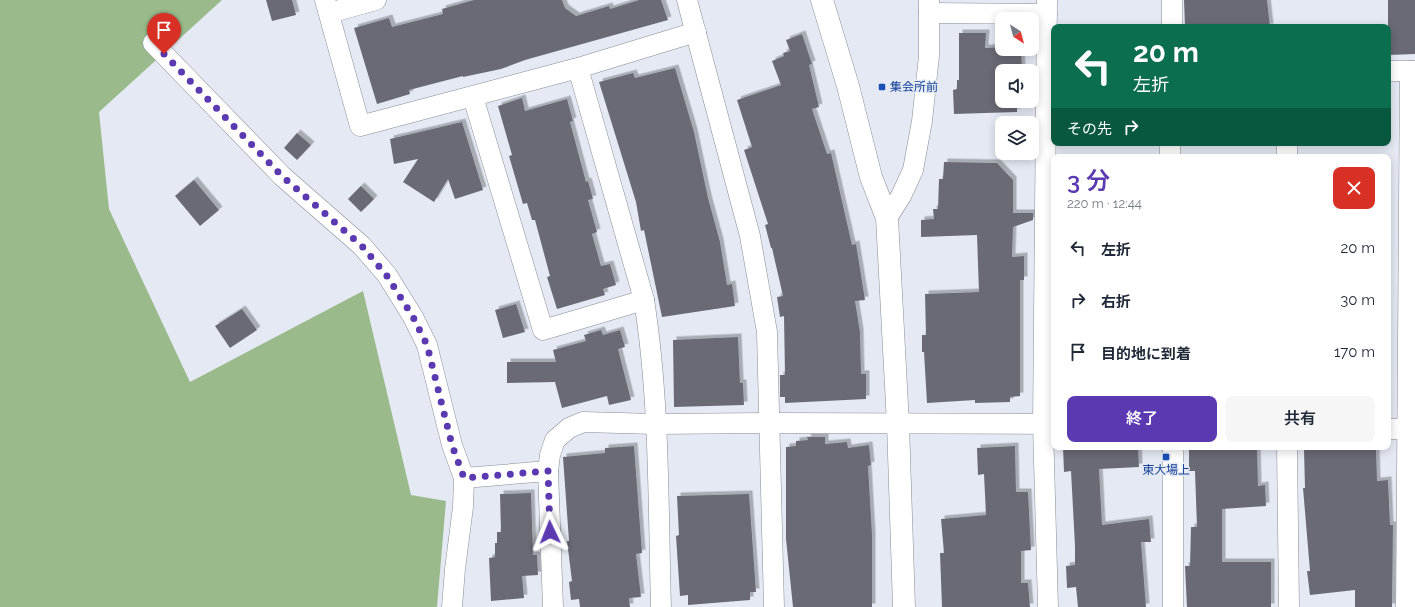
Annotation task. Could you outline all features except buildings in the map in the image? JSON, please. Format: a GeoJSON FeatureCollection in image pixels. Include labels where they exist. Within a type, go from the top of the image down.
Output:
{"type":"FeatureCollection","features":[{"type":"Feature","properties":{"kind":"street"},"geometry":{"type":"LineString","coordinates":[[376,0],[327,6],[360,126],[578,68],[696,32]]}},
{"type":"Feature","properties":{"kind":"street"},"geometry":{"type":"LineString","coordinates":[[687,0],[750,236],[767,332],[774,607]]}},
{"type":"Feature","properties":{"kind":"street"},"geometry":{"type":"LineString","coordinates":[[822,0],[848,86],[871,177],[887,218],[898,424],[904,607]]}},
{"type":"Feature","properties":{"kind":"street"},"geometry":{"type":"LineString","coordinates":[[1172,0],[1172,24]]}},
{"type":"Feature","properties":{"kind":"street"},"geometry":{"type":"LineString","coordinates":[[887,218],[901,196],[913,170],[922,121],[929,56],[929,6],[1047,7],[1049,424],[1048,607]]}},
{"type":"Feature","properties":{"kind":"street"},"geometry":{"type":"LineString","coordinates":[[153,43],[282,176],[362,246],[387,276],[413,317],[427,345],[452,445],[464,478],[463,507],[452,607]]}},
{"type":"Feature","properties":{"kind":"street"},"geometry":{"type":"LineString","coordinates":[[578,68],[644,300],[650,338],[655,424],[661,607]]}},
{"type":"Feature","properties":{"kind":"street"},"geometry":{"type":"LineString","coordinates":[[1391,70],[1412,71],[1412,429],[1406,607]]}},
{"type":"Feature","properties":{"kind":"street"},"geometry":{"type":"LineString","coordinates":[[473,97],[543,330],[644,300]]}},
{"type":"Feature","properties":{"kind":"street"},"geometry":{"type":"LineString","coordinates":[[553,607],[548,471],[550,455],[555,440],[569,428],[583,422],[655,424],[769,422],[1049,424]]}},
{"type":"Feature","properties":{"kind":"street"},"geometry":{"type":"LineString","coordinates":[[1391,429],[1412,429]]}},
{"type":"Feature","properties":{"kind":"street"},"geometry":{"type":"LineString","coordinates":[[1173,450],[1173,607]]}},
{"type":"Feature","properties":{"kind":"street"},"geometry":{"type":"LineString","coordinates":[[1287,450],[1289,607]]}},
{"type":"Feature","properties":{"kind":"street"},"geometry":{"type":"LineString","coordinates":[[464,478],[548,471]]}},
{"type":"Feature","properties":{"kind":"green space"},"geometry":{"type":"Polygon","coordinates":[[[0,0],[222,0],[99,112],[109,209],[190,382],[363,291],[411,495],[446,501],[437,607],[0,607],[0,0]]]}},
{"type":"Feature","properties":{"kind":"place","name":"集会所前"},"geometry":{"type":"Point","coordinates":[882,87]}},
{"type":"Feature","properties":{"kind":"place","name":"東大場上"},"geometry":{"type":"Point","coordinates":[1166,457]}},
{"type":"Feature","properties":{"kind":"route"},"geometry":{"type":"LineString","coordinates":[[164,54],[282,176],[362,246],[387,276],[413,317],[427,345],[452,445],[464,478],[548,471],[550,532]]}}]}
